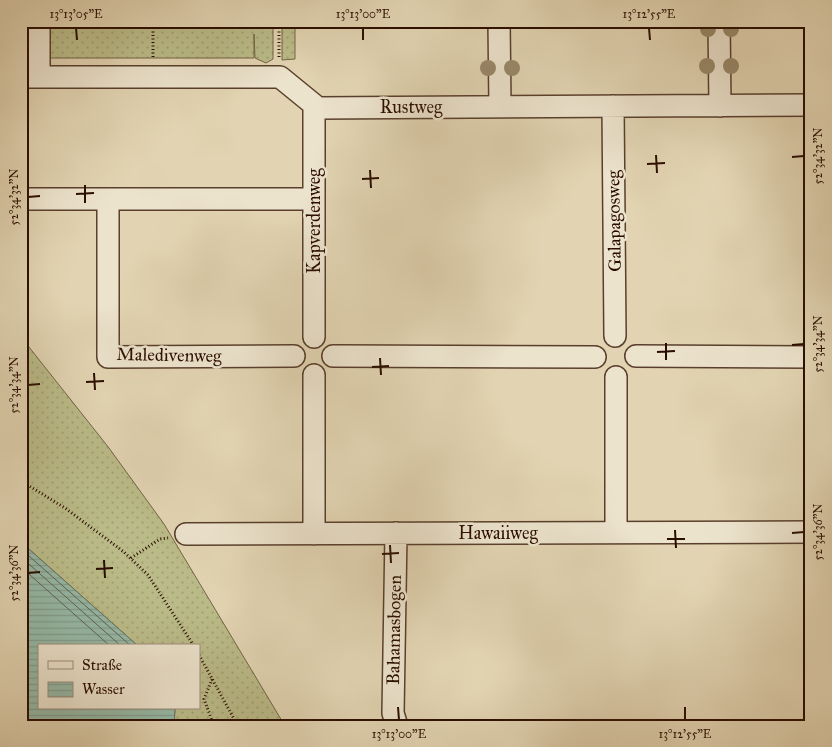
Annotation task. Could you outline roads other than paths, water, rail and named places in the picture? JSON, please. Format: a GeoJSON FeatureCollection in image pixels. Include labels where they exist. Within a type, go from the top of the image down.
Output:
{"type":"FeatureCollection","features":[{"type":"Feature","properties":{"kind":"street"},"geometry":{"type":"LineString","coordinates":[[39,21],[30,77],[280,77],[314,105]]}},
{"type":"Feature","properties":{"kind":"street"},"geometry":{"type":"LineString","coordinates":[[499,21],[500,107]]}},
{"type":"Feature","properties":{"kind":"street"},"geometry":{"type":"LineString","coordinates":[[719,21],[720,106]]}},
{"type":"Feature","properties":{"kind":"street","name":"Rustweg"},"geometry":{"type":"LineString","coordinates":[[314,105],[318,108],[811,105]]}},
{"type":"Feature","properties":{"kind":"street","name":"Kapverdenweg"},"geometry":{"type":"LineString","coordinates":[[314,105],[314,337]]}},
{"type":"Feature","properties":{"kind":"street","name":"Galapagosweg"},"geometry":{"type":"LineString","coordinates":[[613,106],[615,336]]}},
{"type":"Feature","properties":{"kind":"street"},"geometry":{"type":"LineString","coordinates":[[21,199],[313,199]]}},
{"type":"Feature","properties":{"kind":"street","name":"Maledivenweg"},"geometry":{"type":"LineString","coordinates":[[108,199],[108,357],[294,356]]}},
{"type":"Feature","properties":{"kind":"street"},"geometry":{"type":"LineString","coordinates":[[615,336],[630,342],[636,356],[630,371],[616,377],[601,371],[595,357],[601,342],[615,336]]}},
{"type":"Feature","properties":{"kind":"street"},"geometry":{"type":"LineString","coordinates":[[314,337],[321,338],[327,342],[333,356],[327,369],[321,374],[314,375],[306,374],[300,369],[294,356],[300,342],[306,338],[314,337]]}},
{"type":"Feature","properties":{"kind":"street"},"geometry":{"type":"LineString","coordinates":[[333,356],[595,357]]}},
{"type":"Feature","properties":{"kind":"street"},"geometry":{"type":"LineString","coordinates":[[636,356],[811,356]]}},
{"type":"Feature","properties":{"kind":"street"},"geometry":{"type":"LineString","coordinates":[[314,375],[314,534]]}},
{"type":"Feature","properties":{"kind":"street"},"geometry":{"type":"LineString","coordinates":[[616,377],[616,532]]}},
{"type":"Feature","properties":{"kind":"street","name":"Hawaiiweg"},"geometry":{"type":"LineString","coordinates":[[186,534],[811,532]]}},
{"type":"Feature","properties":{"kind":"street","name":"Bahamasbogen"},"geometry":{"type":"LineString","coordinates":[[396,534],[393,713],[397,726]]}},
{"type":"Feature","properties":{"kind":"water"},"geometry":{"type":"Polygon","coordinates":[[[21,542],[136,644],[38,644],[38,710],[175,710],[174,726],[21,726],[21,542]]]}}]}
